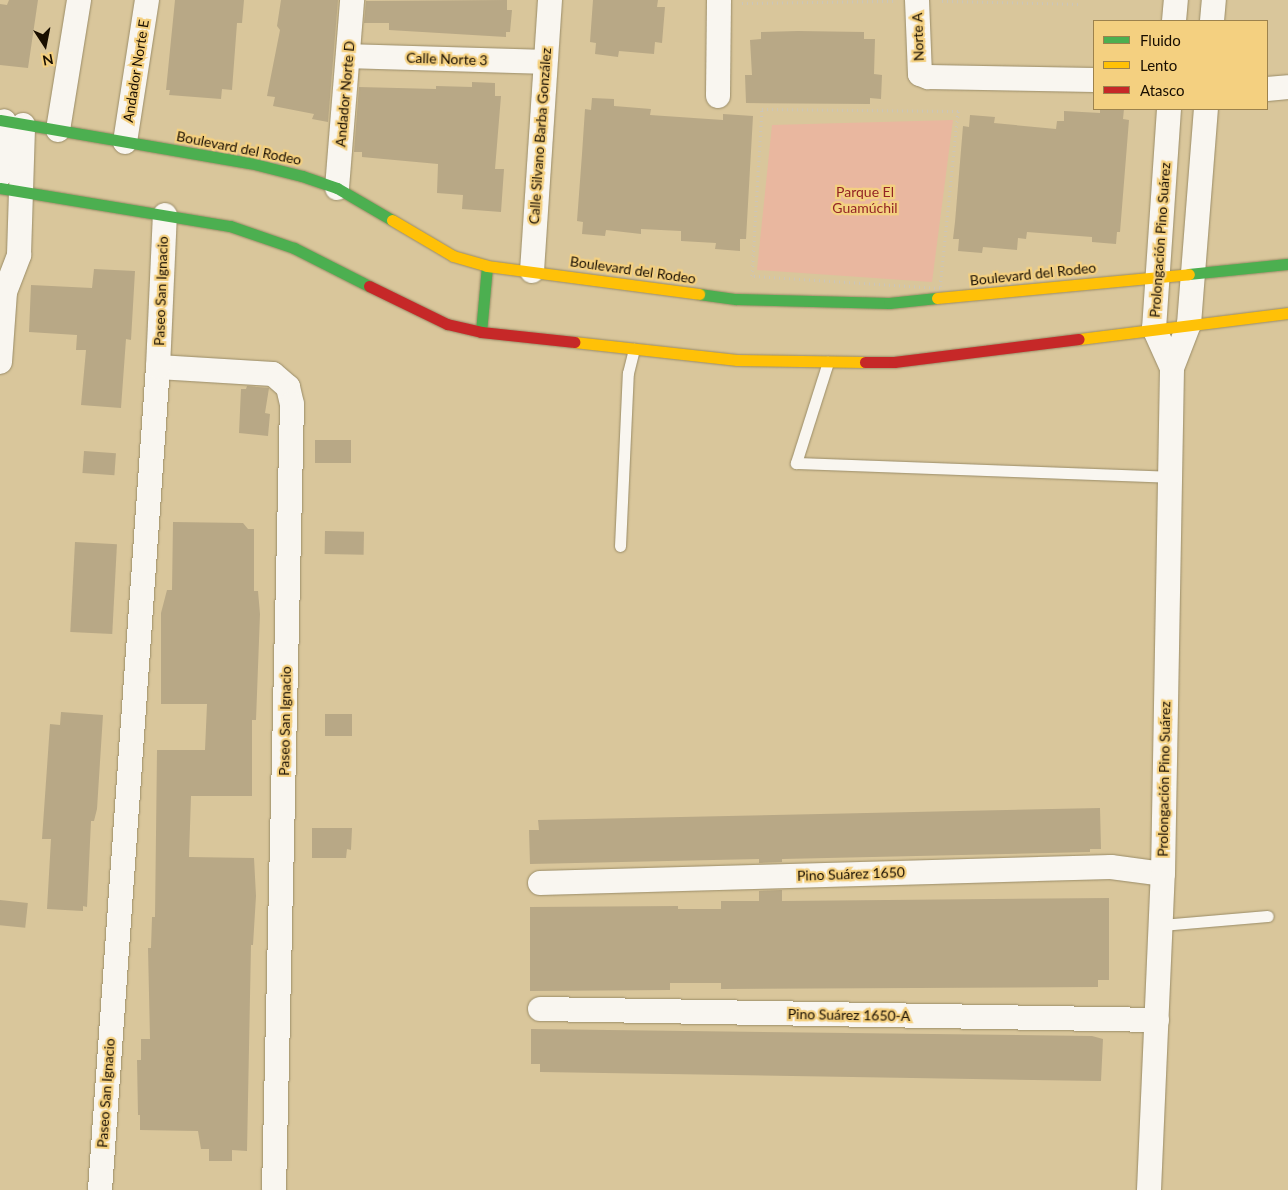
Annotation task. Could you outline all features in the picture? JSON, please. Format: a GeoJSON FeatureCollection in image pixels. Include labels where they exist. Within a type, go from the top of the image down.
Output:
{"type":"FeatureCollection","features":[{"type":"Feature","properties":{"kind":"street"},"geometry":{"type":"LineString","coordinates":[[58,130],[79,0]]}},
{"type":"Feature","properties":{"kind":"street","name":"Andador Norte E"},"geometry":{"type":"LineString","coordinates":[[125,142],[147,0]]}},
{"type":"Feature","properties":{"kind":"street","name":"Andador Norte D"},"geometry":{"type":"LineString","coordinates":[[337,188],[352,0]]}},
{"type":"Feature","properties":{"kind":"street","name":"Calle Silvano Barba González"},"geometry":{"type":"LineString","coordinates":[[532,271],[550,0]]}},
{"type":"Feature","properties":{"kind":"street","name":"Norte A"},"geometry":{"type":"LineString","coordinates":[[917,0],[920,74],[928,77],[1093,80]]}},
{"type":"Feature","properties":{"kind":"street"},"geometry":{"type":"LineString","coordinates":[[1174,20],[1176,0]]}},
{"type":"Feature","properties":{"kind":"street"},"geometry":{"type":"LineString","coordinates":[[1212,20],[1214,0]]}},
{"type":"Feature","properties":{"kind":"street"},"geometry":{"type":"LineString","coordinates":[[718,96],[719,2]]}},
{"type":"Feature","properties":{"kind":"street","name":"Calle Norte 3"},"geometry":{"type":"LineString","coordinates":[[348,56],[545,62]]}},
{"type":"Feature","properties":{"kind":"street"},"geometry":{"type":"LineString","coordinates":[[1268,89],[1288,87]]}},
{"type":"Feature","properties":{"kind":"street","name":"Prolongación Pino Suárez"},"geometry":{"type":"LineString","coordinates":[[1169,110],[1159,277],[1154,328],[1172,368]]}},
{"type":"Feature","properties":{"kind":"street","name":"Prolongación Pino Suárez"},"geometry":{"type":"LineString","coordinates":[[1149,1190],[1161,925],[1172,368],[1189,324],[1206,110]]}},
{"type":"Feature","properties":{"kind":"street"},"geometry":{"type":"LineString","coordinates":[[0,175],[9,122]]}},
{"type":"Feature","properties":{"kind":"street"},"geometry":{"type":"LineString","coordinates":[[0,362],[2,283],[19,255],[11,190],[9,122]]}},
{"type":"Feature","properties":{"kind":"street","name":"Boulevard del Rodeo"},"geometry":{"type":"LineString","coordinates":[[9,122],[250,163],[337,188],[453,256],[487,266],[736,299],[889,303],[1288,264]]}},
{"type":"Feature","properties":{"kind":"street"},"geometry":{"type":"LineString","coordinates":[[11,190],[165,215],[259,234],[294,248],[418,312],[448,324],[481,332],[737,360],[894,362],[1154,328],[1288,313]]}},
{"type":"Feature","properties":{"kind":"street","name":"Paseo San Ignacio"},"geometry":{"type":"LineString","coordinates":[[100,1190],[158,367],[165,215]]}},
{"type":"Feature","properties":{"kind":"street"},"geometry":{"type":"LineString","coordinates":[[481,332],[487,266]]}},
{"type":"Feature","properties":{"kind":"street","name":"Paseo San Ignacio"},"geometry":{"type":"LineString","coordinates":[[158,367],[273,374],[288,387],[292,404],[274,1190]]}},
{"type":"Feature","properties":{"kind":"street","name":"Pino Suárez 1650"},"geometry":{"type":"LineString","coordinates":[[540,883],[1111,867],[1162,874]]}},
{"type":"Feature","properties":{"kind":"street","name":"Pino Suárez 1650-A"},"geometry":{"type":"LineString","coordinates":[[540,1009],[1157,1020]]}},
{"type":"Feature","properties":{"kind":"lane"},"geometry":{"type":"LineString","coordinates":[[620,546],[628,373],[634,349]]}},
{"type":"Feature","properties":{"kind":"lane"},"geometry":{"type":"LineString","coordinates":[[828,361],[796,463],[1170,477]]}},
{"type":"Feature","properties":{"kind":"lane"},"geometry":{"type":"LineString","coordinates":[[1161,925],[1268,916]]}},
{"type":"Feature","properties":{"kind":"path"},"geometry":{"type":"LineString","coordinates":[[719,2],[917,0],[1081,4]]}},
{"type":"Feature","properties":{"kind":"path"},"geometry":{"type":"LineString","coordinates":[[762,109],[958,111],[940,288],[752,276],[762,109]]}},
{"type":"Feature","properties":{"kind":"green space","name":"Parque El Guamúchil"},"geometry":{"type":"Polygon","coordinates":[[[953,120],[932,282],[757,270],[772,125],[953,120]]]}},
{"type":"Feature","properties":{"kind":"building"},"geometry":{"type":"Polygon","coordinates":[[[9,0],[38,0],[28,68],[0,65],[0,4],[7,5],[9,0]]]}},
{"type":"Feature","properties":{"kind":"building"},"geometry":{"type":"Polygon","coordinates":[[[175,0],[244,0],[242,23],[237,23],[232,90],[222,89],[221,99],[169,95],[170,90],[166,90],[175,0]]]}},
{"type":"Feature","properties":{"kind":"building"},"geometry":{"type":"Polygon","coordinates":[[[281,0],[338,0],[328,122],[312,119],[314,114],[273,106],[275,97],[267,96],[280,30],[277,26],[281,0]]]}},
{"type":"Feature","properties":{"kind":"building"},"geometry":{"type":"Polygon","coordinates":[[[507,0],[507,10],[512,10],[510,32],[506,32],[506,37],[389,30],[389,23],[364,23],[366,1],[507,0]]]}},
{"type":"Feature","properties":{"kind":"building"},"geometry":{"type":"Polygon","coordinates":[[[593,0],[658,0],[657,7],[665,7],[662,43],[655,42],[654,54],[619,51],[618,57],[595,54],[596,43],[590,42],[593,0]]]}},
{"type":"Feature","properties":{"kind":"building"},"geometry":{"type":"Polygon","coordinates":[[[761,32],[864,32],[864,39],[875,39],[874,74],[882,75],[881,99],[870,98],[870,104],[746,103],[745,75],[752,75],[750,40],[761,39],[761,32]]]}},
{"type":"Feature","properties":{"kind":"building"},"geometry":{"type":"Polygon","coordinates":[[[472,82],[495,83],[495,96],[501,96],[495,169],[504,169],[501,212],[462,209],[463,195],[437,193],[438,164],[362,157],[362,152],[354,152],[359,87],[436,89],[436,86],[472,87],[472,82]]]}},
{"type":"Feature","properties":{"kind":"building"},"geometry":{"type":"Polygon","coordinates":[[[592,98],[614,99],[614,106],[651,109],[650,115],[723,120],[723,114],[753,116],[746,239],[740,239],[740,251],[715,249],[716,243],[681,241],[681,231],[641,229],[641,234],[606,230],[605,236],[582,234],[583,222],[577,221],[585,109],[591,110],[592,98]]]}},
{"type":"Feature","properties":{"kind":"building"},"geometry":{"type":"Polygon","coordinates":[[[1100,110],[1124,110],[1123,119],[1129,120],[1120,232],[1117,232],[1116,244],[1092,242],[1092,237],[1027,232],[1026,239],[1018,238],[1017,250],[983,247],[982,253],[958,251],[959,239],[953,239],[963,126],[969,127],[970,115],[995,117],[994,123],[1056,129],[1057,121],[1064,121],[1064,111],[1100,113],[1100,110]]]}},
{"type":"Feature","properties":{"kind":"building"},"geometry":{"type":"Polygon","coordinates":[[[94,269],[135,271],[131,340],[126,339],[121,408],[81,405],[86,350],[76,350],[77,335],[29,332],[31,285],[92,288],[94,269]]]}},
{"type":"Feature","properties":{"kind":"building"},"geometry":{"type":"Polygon","coordinates":[[[247,386],[269,388],[265,413],[270,414],[268,436],[239,433],[241,389],[246,389],[247,386]]]}},
{"type":"Feature","properties":{"kind":"building"},"geometry":{"type":"Polygon","coordinates":[[[315,440],[351,440],[351,463],[315,463],[315,440]]]}},
{"type":"Feature","properties":{"kind":"building"},"geometry":{"type":"Polygon","coordinates":[[[84,451],[116,453],[114,475],[82,473],[84,451]]]}},
{"type":"Feature","properties":{"kind":"building"},"geometry":{"type":"Polygon","coordinates":[[[173,522],[243,523],[248,529],[254,529],[254,591],[258,591],[260,614],[256,720],[252,720],[252,796],[191,796],[189,857],[254,858],[256,896],[253,945],[251,945],[247,1151],[232,1150],[232,1161],[209,1161],[209,1149],[201,1149],[198,1131],[140,1130],[140,1115],[138,1115],[137,1060],[141,1060],[141,1039],[150,1039],[148,948],[151,948],[152,917],[155,917],[157,750],[205,750],[207,704],[161,704],[161,613],[167,590],[172,590],[173,522]]]}},
{"type":"Feature","properties":{"kind":"building"},"geometry":{"type":"Polygon","coordinates":[[[325,531],[364,532],[364,555],[325,554],[325,531]]]}},
{"type":"Feature","properties":{"kind":"building"},"geometry":{"type":"Polygon","coordinates":[[[75,542],[117,544],[112,634],[70,632],[75,542]]]}},
{"type":"Feature","properties":{"kind":"building"},"geometry":{"type":"Polygon","coordinates":[[[61,712],[103,715],[97,809],[94,821],[91,821],[87,907],[83,906],[83,911],[47,909],[51,839],[42,839],[50,724],[60,725],[61,712]]]}},
{"type":"Feature","properties":{"kind":"building"},"geometry":{"type":"Polygon","coordinates":[[[325,714],[352,714],[352,736],[325,736],[325,714]]]}},
{"type":"Feature","properties":{"kind":"building"},"geometry":{"type":"Polygon","coordinates":[[[1100,808],[1101,849],[1090,849],[1090,852],[782,859],[782,862],[759,863],[759,859],[530,864],[529,830],[539,830],[538,820],[1100,808]]]}},
{"type":"Feature","properties":{"kind":"building"},"geometry":{"type":"Polygon","coordinates":[[[312,828],[352,828],[351,850],[347,849],[346,858],[312,858],[312,828]]]}},
{"type":"Feature","properties":{"kind":"building"},"geometry":{"type":"Polygon","coordinates":[[[782,890],[782,901],[1109,898],[1109,980],[1098,980],[1098,987],[721,989],[721,983],[670,983],[670,990],[530,991],[530,907],[678,906],[678,909],[721,909],[721,901],[759,901],[759,891],[782,890]]]}},
{"type":"Feature","properties":{"kind":"building"},"geometry":{"type":"Polygon","coordinates":[[[0,900],[28,903],[25,928],[0,925],[0,900]]]}},
{"type":"Feature","properties":{"kind":"building"},"geometry":{"type":"Polygon","coordinates":[[[531,1029],[1092,1036],[1103,1039],[1101,1081],[540,1072],[540,1064],[531,1064],[531,1029]]]}},
{"type":"Feature","properties":{"kind":"traffic: fast"},"geometry":{"type":"LineString","coordinates":[[0,120],[250,163],[302,176],[337,188],[392,220]]}},
{"type":"Feature","properties":{"kind":"traffic: fast"},"geometry":{"type":"LineString","coordinates":[[0,188],[230,226],[294,248],[369,286]]}},
{"type":"Feature","properties":{"kind":"traffic: fast"},"geometry":{"type":"LineString","coordinates":[[1189,274],[1288,264]]}},
{"type":"Feature","properties":{"kind":"traffic: fast"},"geometry":{"type":"LineString","coordinates":[[481,332],[487,266]]}},
{"type":"Feature","properties":{"kind":"traffic: fast"},"geometry":{"type":"LineString","coordinates":[[699,294],[736,299],[889,303],[937,298]]}},
{"type":"Feature","properties":{"kind":"traffic: slow"},"geometry":{"type":"LineString","coordinates":[[392,220],[453,256],[487,266],[699,294]]}},
{"type":"Feature","properties":{"kind":"traffic: slow"},"geometry":{"type":"LineString","coordinates":[[937,298],[1189,274]]}},
{"type":"Feature","properties":{"kind":"traffic: slow"},"geometry":{"type":"LineString","coordinates":[[1079,339],[1288,313]]}},
{"type":"Feature","properties":{"kind":"traffic: slow"},"geometry":{"type":"LineString","coordinates":[[574,342],[737,360],[865,362]]}},
{"type":"Feature","properties":{"kind":"traffic: jam"},"geometry":{"type":"LineString","coordinates":[[369,286],[447,324],[481,332],[574,342]]}},
{"type":"Feature","properties":{"kind":"traffic: jam"},"geometry":{"type":"LineString","coordinates":[[865,362],[894,362],[1079,339]]}}]}
